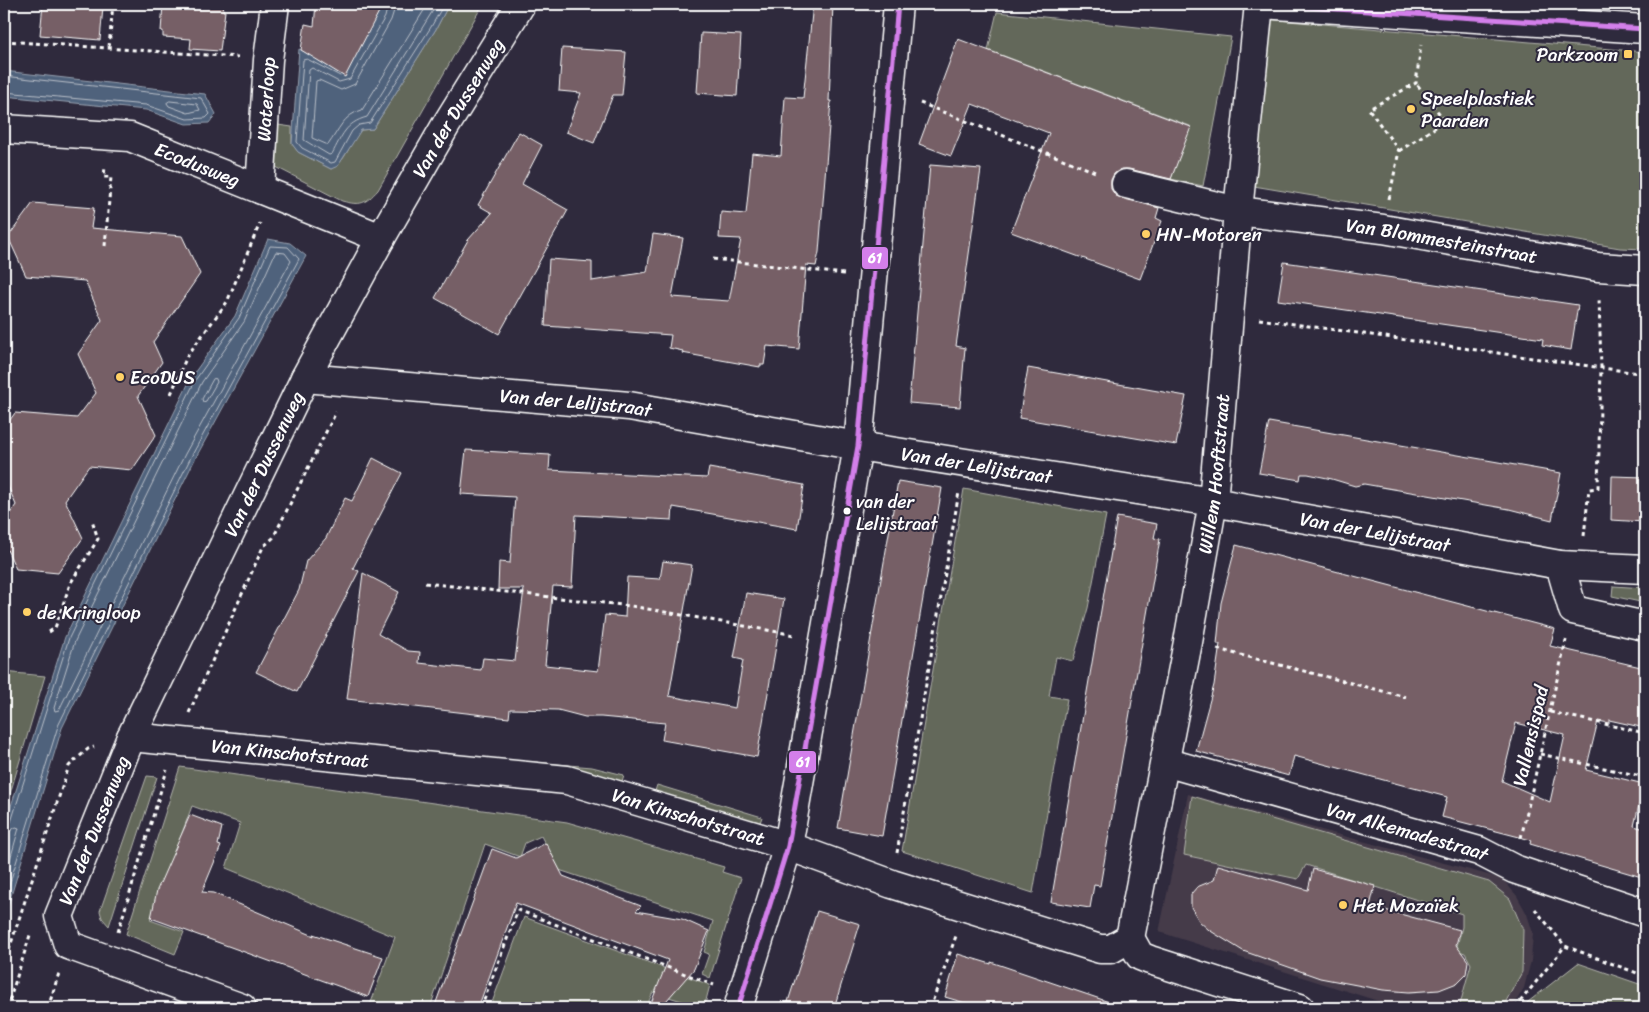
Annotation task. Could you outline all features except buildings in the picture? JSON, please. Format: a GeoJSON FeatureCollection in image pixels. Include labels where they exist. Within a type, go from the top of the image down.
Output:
{"type":"FeatureCollection","features":[{"type":"Feature","properties":{"kind":"street","name":"Van der Dussenweg"},"geometry":{"type":"LineString","coordinates":[[110,960],[68,945],[59,916],[131,738],[305,378],[381,238],[446,125],[522,4]]}},
{"type":"Feature","properties":{"kind":"street"},"geometry":{"type":"LineString","coordinates":[[740,1002],[788,846],[858,446],[898,4]]}},
{"type":"Feature","properties":{"kind":"street"},"geometry":{"type":"LineString","coordinates":[[1260,4],[1645,30]]}},
{"type":"Feature","properties":{"kind":"street","name":"Willem Hooftstraat"},"geometry":{"type":"LineString","coordinates":[[1130,938],[1213,502],[1238,211],[1260,4]]}},
{"type":"Feature","properties":{"kind":"street","name":"Waterloop"},"geometry":{"type":"LineString","coordinates":[[266,192],[268,60],[277,6]]}},
{"type":"Feature","properties":{"kind":"street","name":"Ecodusweg"},"geometry":{"type":"LineString","coordinates":[[4,129],[130,137],[381,238]]}},
{"type":"Feature","properties":{"kind":"street","name":"Van Blommesteinstraat"},"geometry":{"type":"LineString","coordinates":[[1126,184],[1238,211],[1383,230],[1598,267],[1645,270]]}},
{"type":"Feature","properties":{"kind":"street","name":"Van der Lelijstraat"},"geometry":{"type":"LineString","coordinates":[[305,378],[629,406],[858,446],[1213,502],[1571,565],[1645,569]]}},
{"type":"Feature","properties":{"kind":"street"},"geometry":{"type":"LineString","coordinates":[[1571,565],[1573,610],[1645,626]]}},
{"type":"Feature","properties":{"kind":"street","name":"Van Kinschotstraat"},"geometry":{"type":"LineString","coordinates":[[131,738],[567,780],[788,846],[892,884],[1100,949],[1111,949],[1130,938]]}},
{"type":"Feature","properties":{"kind":"street","name":"Van Alkemadestraat"},"geometry":{"type":"LineString","coordinates":[[1165,762],[1479,851],[1514,869],[1645,913]]}},
{"type":"Feature","properties":{"kind":"street"},"geometry":{"type":"LineString","coordinates":[[1130,938],[1140,956],[1300,1008]]}},
{"type":"Feature","properties":{"kind":"street"},"geometry":{"type":"LineString","coordinates":[[110,960],[242,1008]]}},
{"type":"Feature","properties":{"kind":"path"},"geometry":{"type":"LineString","coordinates":[[109,47],[113,4]]}},
{"type":"Feature","properties":{"kind":"path"},"geometry":{"type":"LineString","coordinates":[[1383,230],[1399,151],[1446,121],[1416,83],[1426,15]]}},
{"type":"Feature","properties":{"kind":"path"},"geometry":{"type":"LineString","coordinates":[[4,41],[109,47],[268,60]]}},
{"type":"Feature","properties":{"kind":"path"},"geometry":{"type":"LineString","coordinates":[[1399,151],[1369,109],[1416,83]]}},
{"type":"Feature","properties":{"kind":"path"},"geometry":{"type":"LineString","coordinates":[[891,92],[1126,184]]}},
{"type":"Feature","properties":{"kind":"path"},"geometry":{"type":"LineString","coordinates":[[105,246],[111,177],[104,177],[109,136]]}},
{"type":"Feature","properties":{"kind":"path"},"geometry":{"type":"LineString","coordinates":[[171,394],[187,356],[227,302],[266,192]]}},
{"type":"Feature","properties":{"kind":"path"},"geometry":{"type":"LineString","coordinates":[[713,259],[872,277]]}},
{"type":"Feature","properties":{"kind":"path"},"geometry":{"type":"LineString","coordinates":[[1571,565],[1589,489],[1598,488],[1601,368],[1598,267]]}},
{"type":"Feature","properties":{"kind":"path"},"geometry":{"type":"LineString","coordinates":[[1229,315],[1645,374]]}},
{"type":"Feature","properties":{"kind":"path"},"geometry":{"type":"LineString","coordinates":[[110,960],[176,742],[263,547],[273,538],[350,382]]}},
{"type":"Feature","properties":{"kind":"path"},"geometry":{"type":"LineString","coordinates":[[892,884],[964,462]]}},
{"type":"Feature","properties":{"kind":"path"},"geometry":{"type":"LineString","coordinates":[[49,632],[55,628],[70,584],[98,539],[92,520]]}},
{"type":"Feature","properties":{"kind":"path"},"geometry":{"type":"LineString","coordinates":[[425,583],[631,606],[823,640]]}},
{"type":"Feature","properties":{"kind":"path","name":"Vallensispad"},"geometry":{"type":"LineString","coordinates":[[1514,869],[1573,610]]}},
{"type":"Feature","properties":{"kind":"path"},"geometry":{"type":"LineString","coordinates":[[1209,648],[1406,696]]}},
{"type":"Feature","properties":{"kind":"path"},"geometry":{"type":"LineString","coordinates":[[1550,712],[1645,733]]}},
{"type":"Feature","properties":{"kind":"path"},"geometry":{"type":"LineString","coordinates":[[4,965],[69,766],[88,749],[131,738]]}},
{"type":"Feature","properties":{"kind":"path"},"geometry":{"type":"LineString","coordinates":[[1540,754],[1645,777]]}},
{"type":"Feature","properties":{"kind":"path"},"geometry":{"type":"LineString","coordinates":[[1514,869],[1526,896],[1565,946],[1645,976]]}},
{"type":"Feature","properties":{"kind":"path"},"geometry":{"type":"LineString","coordinates":[[930,1008],[966,907]]}},
{"type":"Feature","properties":{"kind":"path"},"geometry":{"type":"LineString","coordinates":[[481,1008],[518,910],[740,1002]]}},
{"type":"Feature","properties":{"kind":"path"},"geometry":{"type":"LineString","coordinates":[[1515,1008],[1565,946]]}},
{"type":"Feature","properties":{"kind":"shaded area","name":"Het Mozaïek"},"geometry":{"type":"Polygon","coordinates":[[[1188,794],[1496,877],[1505,882],[1517,896],[1527,914],[1533,933],[1531,961],[1524,988],[1512,1008],[1400,1008],[1159,932],[1188,794]]]}},
{"type":"Feature","properties":{"kind":"green space"},"geometry":{"type":"Polygon","coordinates":[[[449,4],[483,4],[374,195],[362,203],[342,201],[276,167],[274,158],[278,125],[292,127],[292,144],[298,152],[331,169],[336,166],[361,130],[373,129],[436,29],[449,4]]]}},
{"type":"Feature","properties":{"kind":"green space"},"geometry":{"type":"Polygon","coordinates":[[[997,12],[1231,37],[1203,186],[1171,179],[1190,126],[988,50],[997,12]]]}},
{"type":"Feature","properties":{"kind":"green space"},"geometry":{"type":"Polygon","coordinates":[[[1265,19],[1645,52],[1645,249],[1620,248],[1248,185],[1265,19]]]}},
{"type":"Feature","properties":{"kind":"green space"},"geometry":{"type":"Polygon","coordinates":[[[964,489],[1106,515],[1088,608],[1073,661],[1056,657],[1049,696],[1067,699],[1033,893],[902,851],[964,489]]]}},
{"type":"Feature","properties":{"kind":"green space"},"geometry":{"type":"Polygon","coordinates":[[[1613,586],[1645,588],[1645,603],[1612,596],[1613,586]]]}},
{"type":"Feature","properties":{"kind":"green space"},"geometry":{"type":"Polygon","coordinates":[[[4,672],[45,676],[4,814],[4,672]]]}},
{"type":"Feature","properties":{"kind":"green space"},"geometry":{"type":"Polygon","coordinates":[[[534,762],[592,767],[624,775],[620,787],[533,773],[534,762]]]}},
{"type":"Feature","properties":{"kind":"green space"},"geometry":{"type":"Polygon","coordinates":[[[180,767],[567,822],[724,867],[722,872],[741,878],[710,978],[702,974],[709,954],[704,952],[713,921],[559,870],[541,836],[525,843],[520,857],[485,844],[430,1008],[369,1008],[395,937],[226,868],[240,823],[192,806],[150,920],[184,932],[175,954],[126,934],[180,767]]]}},
{"type":"Feature","properties":{"kind":"green space"},"geometry":{"type":"Polygon","coordinates":[[[147,776],[157,777],[109,926],[102,918],[100,911],[147,776]]]}},
{"type":"Feature","properties":{"kind":"green space"},"geometry":{"type":"Polygon","coordinates":[[[657,785],[762,817],[758,828],[653,797],[657,785]]]}},
{"type":"Feature","properties":{"kind":"green space"},"geometry":{"type":"Polygon","coordinates":[[[1192,796],[1489,882],[1510,899],[1523,930],[1522,972],[1505,1003],[1498,1008],[1459,1008],[1471,964],[1465,953],[1456,950],[1462,927],[1462,914],[1306,865],[1298,879],[1184,855],[1192,796]]]}},
{"type":"Feature","properties":{"kind":"green space"},"geometry":{"type":"Polygon","coordinates":[[[524,917],[710,985],[704,1008],[653,992],[646,1008],[490,1008],[524,917]]]}},
{"type":"Feature","properties":{"kind":"green space"},"geometry":{"type":"Polygon","coordinates":[[[1578,963],[1645,986],[1645,1008],[1524,1008],[1528,1002],[1578,963]]]}},
{"type":"Feature","properties":{"kind":"water"},"geometry":{"type":"Polygon","coordinates":[[[378,4],[449,4],[436,29],[373,129],[361,130],[338,166],[331,169],[298,152],[292,144],[299,49],[342,71],[378,4]]]}},
{"type":"Feature","properties":{"kind":"water"},"geometry":{"type":"Polygon","coordinates":[[[4,71],[205,94],[216,114],[209,123],[186,124],[146,110],[4,96],[4,71]]]}},
{"type":"Feature","properties":{"kind":"water"},"geometry":{"type":"Polygon","coordinates":[[[268,239],[290,243],[306,256],[195,459],[62,728],[4,919],[4,828],[65,637],[192,376],[235,316],[268,239]]]}},
{"type":"Feature","properties":{"kind":"transit line","name":"61"},"geometry":{"type":"LineString","coordinates":[[738,1008],[788,846],[858,446],[898,4]]}},
{"type":"Feature","properties":{"kind":"transit line","name":"61"},"geometry":{"type":"LineString","coordinates":[[1261,4],[1645,29]]}},
{"type":"Feature","properties":{"kind":"place","name":"Parkzoom"},"geometry":{"type":"Point","coordinates":[1628,54]}},
{"type":"Feature","properties":{"kind":"place","name":"Speelplastiek Paarden"},"geometry":{"type":"Point","coordinates":[1411,109]}},
{"type":"Feature","properties":{"kind":"place","name":"HN-Motoren"},"geometry":{"type":"Point","coordinates":[1146,234]}},
{"type":"Feature","properties":{"kind":"place","name":"EcoDUS"},"geometry":{"type":"Point","coordinates":[120,377]}},
{"type":"Feature","properties":{"kind":"place","name":"van der Lelijstraat"},"geometry":{"type":"Point","coordinates":[847,511]}},
{"type":"Feature","properties":{"kind":"place","name":"de Kringloop"},"geometry":{"type":"Point","coordinates":[27,612]}},
{"type":"Feature","properties":{"kind":"place","name":"Het Mozaïek"},"geometry":{"type":"Point","coordinates":[1343,905]}}]}
